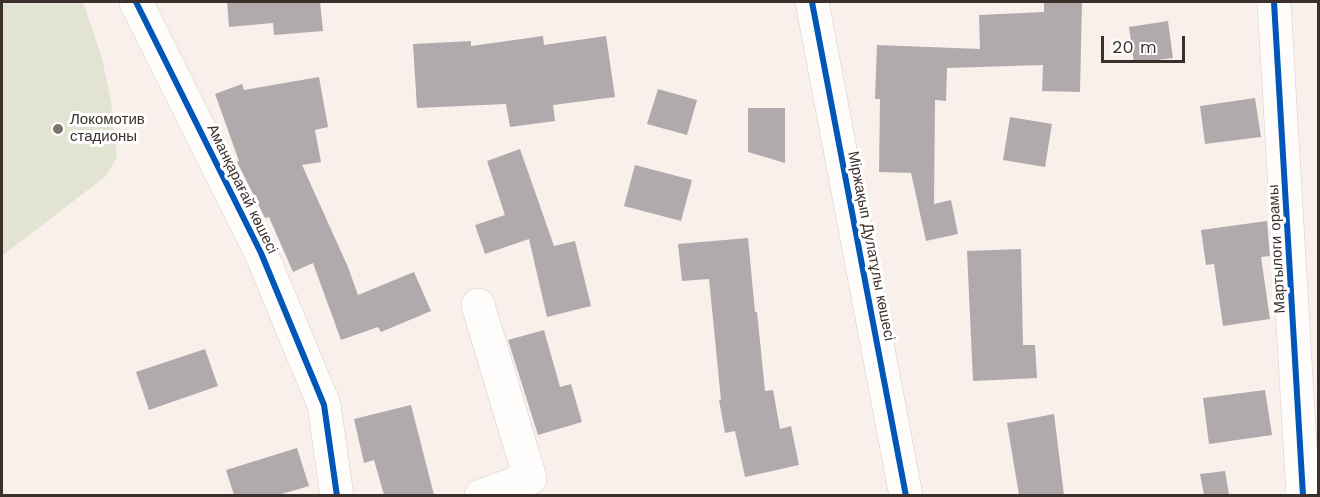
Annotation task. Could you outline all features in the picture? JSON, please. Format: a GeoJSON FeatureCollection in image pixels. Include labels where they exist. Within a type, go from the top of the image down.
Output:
{"type":"FeatureCollection","features":[{"type":"Feature","properties":{"kind":"street","name":"Аманқарағай көшесі"},"geometry":{"type":"LineString","coordinates":[[136,2],[261,253],[324,405],[338,495]]}},
{"type":"Feature","properties":{"kind":"street","name":"Міржақып Дулатұлы көшесі"},"geometry":{"type":"LineString","coordinates":[[812,2],[906,495]]}},
{"type":"Feature","properties":{"kind":"street","name":"Мартылоги орамы"},"geometry":{"type":"LineString","coordinates":[[1274,2],[1303,495]]}},
{"type":"Feature","properties":{"kind":"street"},"geometry":{"type":"LineString","coordinates":[[478,305],[531,478],[482,495]]}},
{"type":"Feature","properties":{"kind":"green space","name":"Локомотив стадионы"},"geometry":{"type":"Polygon","coordinates":[[[2,2],[83,2],[102,58],[111,102],[117,157],[106,176],[2,256],[2,2]]]}},
{"type":"Feature","properties":{"kind":"building"},"geometry":{"type":"Polygon","coordinates":[[[227,2],[320,2],[323,31],[274,35],[273,23],[229,27],[227,2]]]}},
{"type":"Feature","properties":{"kind":"building"},"geometry":{"type":"Polygon","coordinates":[[[1044,2],[1082,2],[1080,92],[1042,91],[1043,65],[947,68],[946,101],[935,100],[934,204],[951,200],[958,234],[926,241],[911,173],[879,172],[880,99],[875,99],[877,45],[980,49],[979,15],[1044,12],[1044,2]]]}},
{"type":"Feature","properties":{"kind":"building"},"geometry":{"type":"Polygon","coordinates":[[[1168,21],[1173,58],[1134,63],[1129,27],[1168,21]]]}},
{"type":"Feature","properties":{"kind":"building"},"geometry":{"type":"Polygon","coordinates":[[[543,36],[544,45],[606,36],[615,97],[553,105],[555,121],[510,127],[506,104],[417,108],[413,44],[471,41],[471,46],[543,36]]]}},
{"type":"Feature","properties":{"kind":"building"},"geometry":{"type":"Polygon","coordinates":[[[319,77],[328,127],[315,130],[321,162],[302,165],[348,267],[358,295],[414,272],[431,311],[381,332],[378,327],[341,340],[313,263],[293,272],[269,217],[265,218],[237,162],[239,161],[215,94],[242,84],[244,90],[319,77]]]}},
{"type":"Feature","properties":{"kind":"building"},"geometry":{"type":"Polygon","coordinates":[[[658,89],[697,100],[687,135],[647,124],[658,89]]]}},
{"type":"Feature","properties":{"kind":"building"},"geometry":{"type":"Polygon","coordinates":[[[1255,98],[1261,137],[1205,144],[1200,106],[1255,98]]]}},
{"type":"Feature","properties":{"kind":"building"},"geometry":{"type":"Polygon","coordinates":[[[748,108],[785,108],[785,163],[748,152],[748,108]]]}},
{"type":"Feature","properties":{"kind":"building"},"geometry":{"type":"Polygon","coordinates":[[[1010,117],[1052,124],[1045,167],[1003,160],[1010,117]]]}},
{"type":"Feature","properties":{"kind":"building"},"geometry":{"type":"Polygon","coordinates":[[[520,149],[554,246],[575,241],[591,306],[547,317],[529,239],[485,254],[475,225],[505,215],[487,161],[520,149]]]}},
{"type":"Feature","properties":{"kind":"building"},"geometry":{"type":"Polygon","coordinates":[[[635,165],[692,180],[681,221],[624,206],[635,165]]]}},
{"type":"Feature","properties":{"kind":"building"},"geometry":{"type":"Polygon","coordinates":[[[1267,221],[1270,256],[1261,257],[1270,319],[1223,326],[1214,264],[1206,265],[1201,230],[1267,221]]]}},
{"type":"Feature","properties":{"kind":"building"},"geometry":{"type":"Polygon","coordinates":[[[748,238],[765,391],[773,390],[780,429],[791,426],[799,465],[745,477],[735,431],[725,433],[719,400],[721,400],[709,279],[682,281],[678,244],[748,238]]]}},
{"type":"Feature","properties":{"kind":"building"},"geometry":{"type":"Polygon","coordinates":[[[1021,249],[1023,345],[1035,345],[1037,378],[973,381],[967,251],[1021,249]]]}},
{"type":"Feature","properties":{"kind":"building"},"geometry":{"type":"Polygon","coordinates":[[[544,330],[560,387],[571,384],[582,422],[538,435],[508,340],[544,330]]]}},
{"type":"Feature","properties":{"kind":"building"},"geometry":{"type":"Polygon","coordinates":[[[205,349],[218,386],[149,410],[136,372],[205,349]]]}},
{"type":"Feature","properties":{"kind":"building"},"geometry":{"type":"Polygon","coordinates":[[[1265,390],[1272,435],[1209,444],[1203,398],[1265,390]]]}},
{"type":"Feature","properties":{"kind":"building"},"geometry":{"type":"Polygon","coordinates":[[[411,405],[434,495],[384,495],[374,460],[364,463],[354,419],[411,405]]]}},
{"type":"Feature","properties":{"kind":"building"},"geometry":{"type":"Polygon","coordinates":[[[1054,414],[1064,495],[1019,495],[1007,423],[1054,414]]]}},
{"type":"Feature","properties":{"kind":"building"},"geometry":{"type":"Polygon","coordinates":[[[297,448],[309,486],[278,495],[234,495],[226,470],[297,448]]]}},
{"type":"Feature","properties":{"kind":"building"},"geometry":{"type":"Polygon","coordinates":[[[1225,471],[1229,495],[1204,495],[1200,474],[1225,471]]]}},
{"type":"Feature","properties":{"kind":"cycle path"},"geometry":{"type":"LineString","coordinates":[[136,2],[261,253],[324,405],[337,496]]}},
{"type":"Feature","properties":{"kind":"cycle path"},"geometry":{"type":"LineString","coordinates":[[812,2],[906,496]]}},
{"type":"Feature","properties":{"kind":"cycle path"},"geometry":{"type":"LineString","coordinates":[[1274,2],[1303,496]]}},
{"type":"Feature","properties":{"kind":"place","name":"Локомотив стадионы"},"geometry":{"type":"Point","coordinates":[58,129]}}]}
